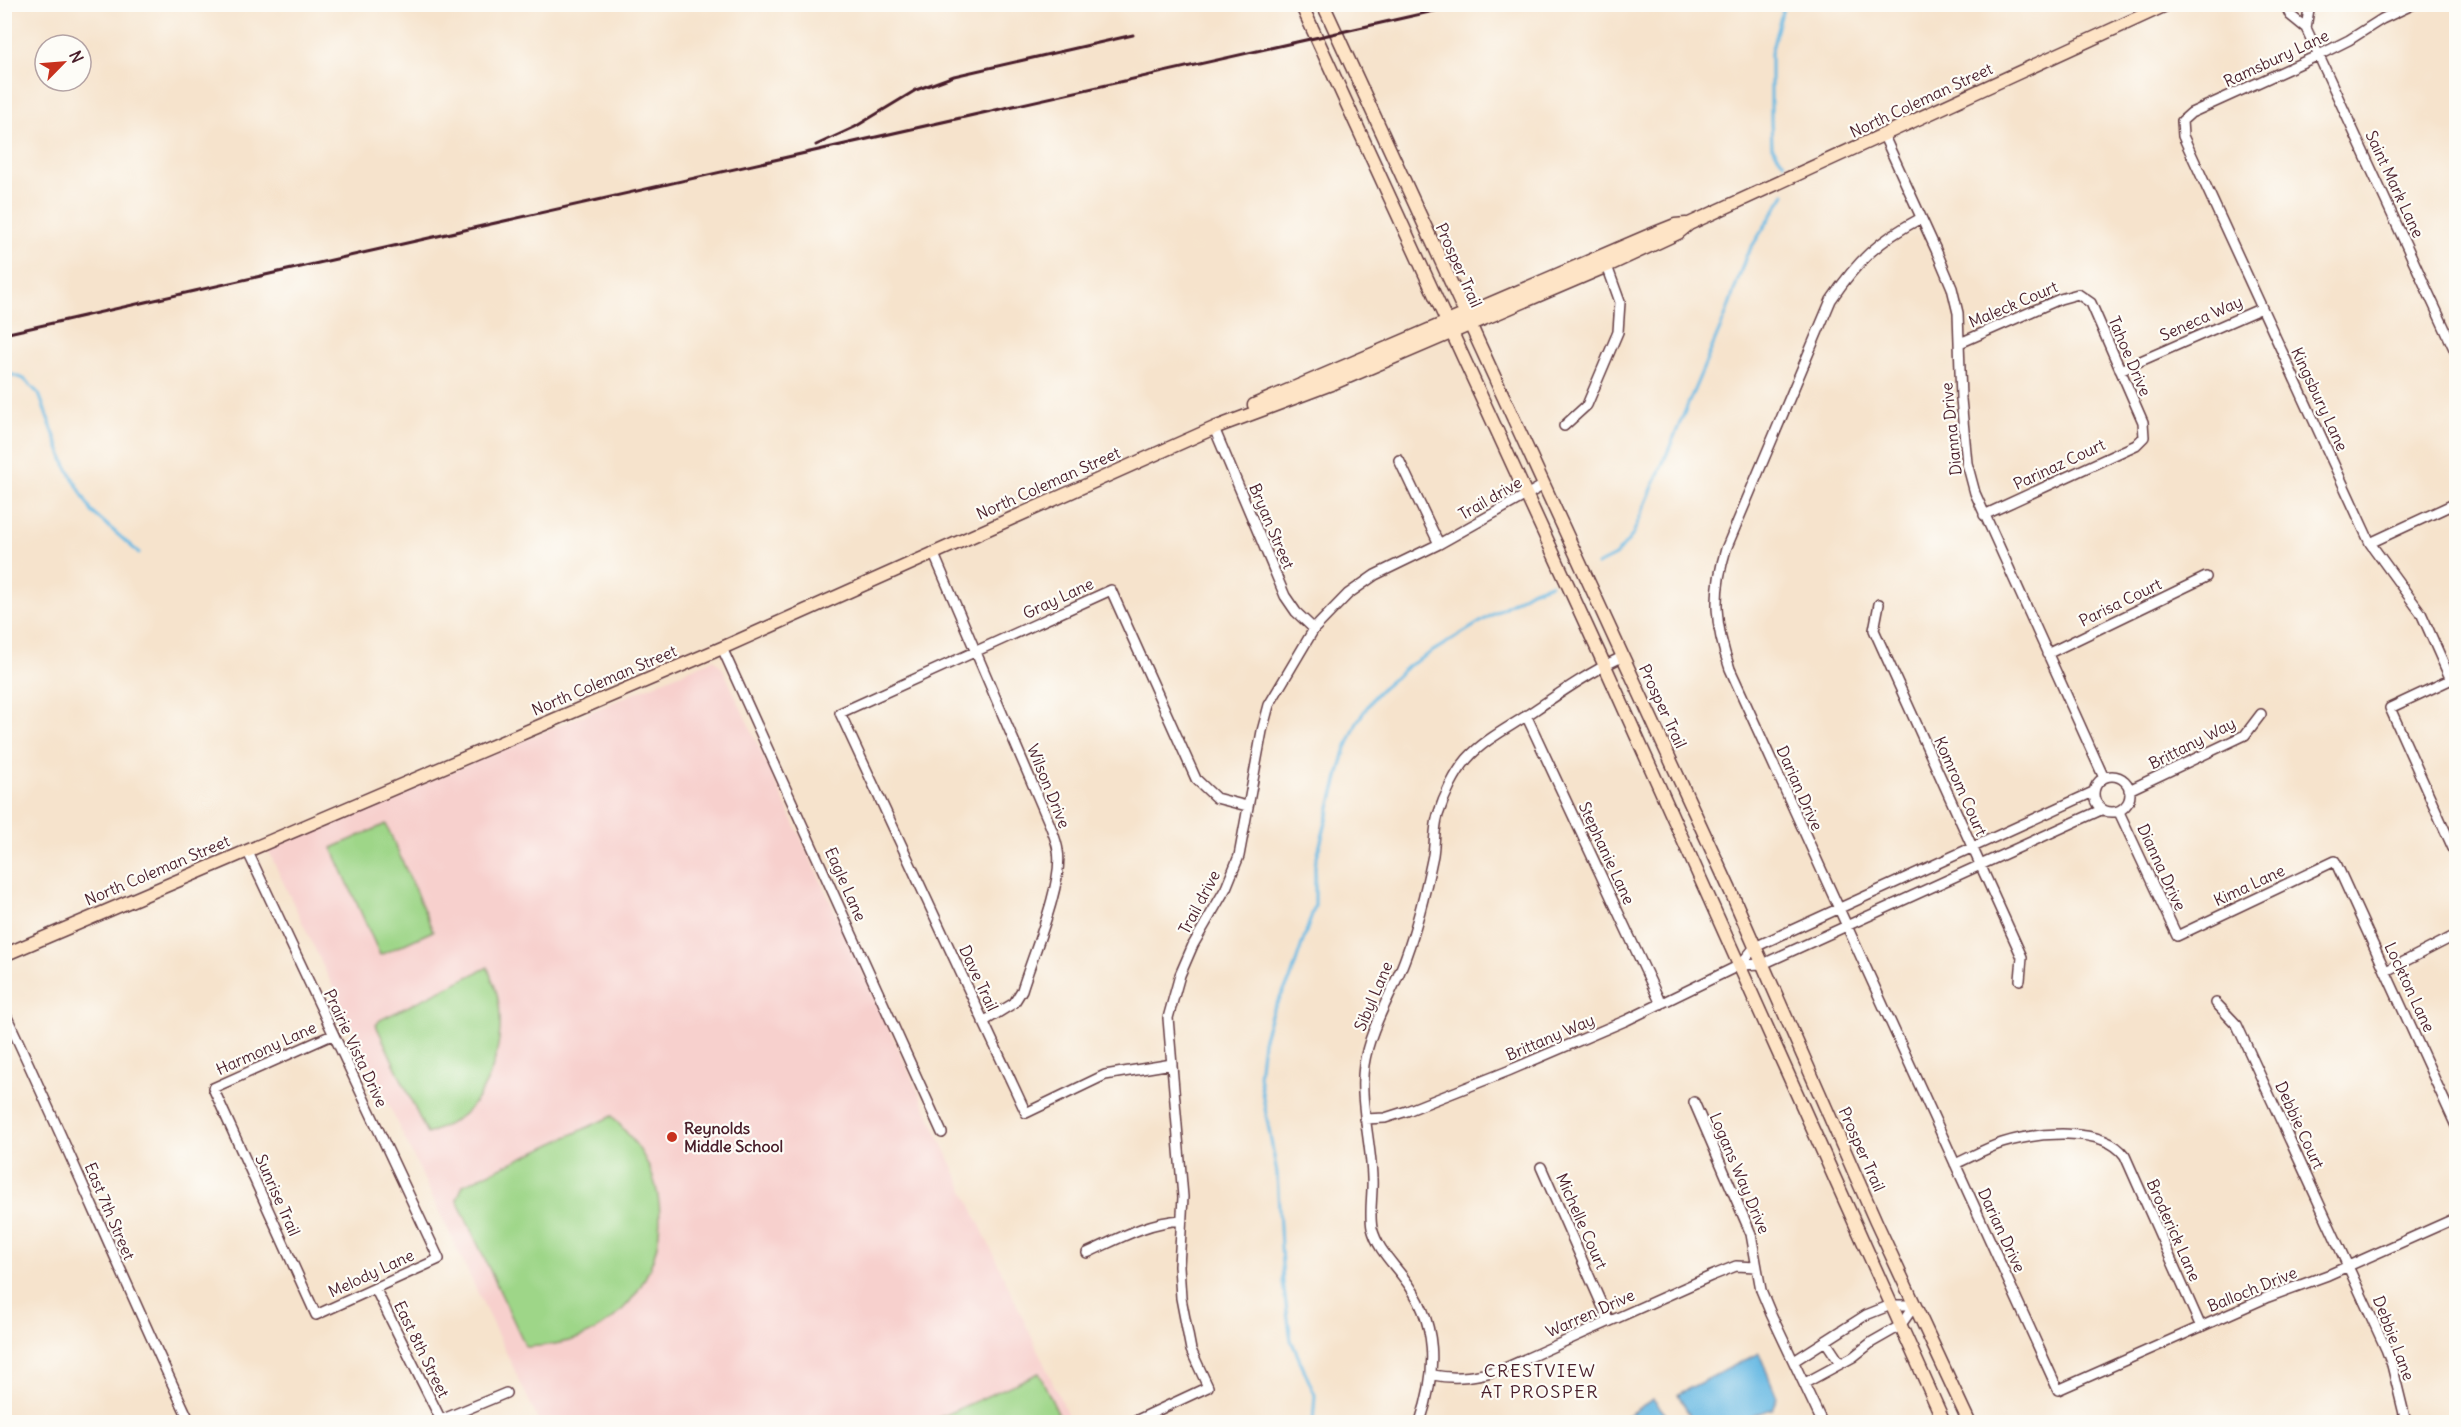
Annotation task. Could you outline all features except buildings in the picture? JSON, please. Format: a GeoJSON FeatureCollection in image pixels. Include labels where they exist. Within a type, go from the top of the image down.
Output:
{"type":"FeatureCollection","features":[{"type":"Feature","properties":{"kind":"main road","name":"Prosper Trail"},"geometry":{"type":"LineString","coordinates":[[1302,4],[1605,666],[1944,1422]]}},
{"type":"Feature","properties":{"kind":"main road","name":"Prosper Trail"},"geometry":{"type":"LineString","coordinates":[[1323,4],[1466,321],[1544,485],[1763,964],[1969,1422]]}},
{"type":"Feature","properties":{"kind":"main road","name":"North Coleman Street"},"geometry":{"type":"LineString","coordinates":[[1466,321],[1607,266],[1678,233],[1689,224],[2168,4]]}},
{"type":"Feature","properties":{"kind":"main road","name":"North Coleman Street"},"geometry":{"type":"LineString","coordinates":[[4,955],[722,648],[1214,428],[1239,411],[1451,328],[1650,235],[1675,225],[1689,224]]}},
{"type":"Feature","properties":{"kind":"street","name":"Saint Mark Lane"},"geometry":{"type":"LineString","coordinates":[[2285,4],[2290,15],[2306,28],[2457,353]]}},
{"type":"Feature","properties":{"kind":"street","name":"Saint Mark Lane"},"geometry":{"type":"LineString","coordinates":[[2306,28],[2309,9],[2307,4]]}},
{"type":"Feature","properties":{"kind":"street","name":"Ramsbury Lane"},"geometry":{"type":"LineString","coordinates":[[2182,121],[2191,113],[2319,55],[2382,19],[2414,4]]}},
{"type":"Feature","properties":{"kind":"street","name":"Kingsbury Lane"},"geometry":{"type":"LineString","coordinates":[[2182,121],[2183,136],[2370,543],[2421,613],[2454,678]]}},
{"type":"Feature","properties":{"kind":"street","name":"Dianna Drive"},"geometry":{"type":"LineString","coordinates":[[1884,136],[1952,288],[1958,313],[1961,399],[1967,463],[1975,493],[2104,778]]}},
{"type":"Feature","properties":{"kind":"street","name":"Darian Drive"},"geometry":{"type":"LineString","coordinates":[[1921,218],[1892,233],[1872,249],[1856,266],[1831,300],[1726,549],[1716,590],[1718,628],[1730,669],[2058,1390]]}},
{"type":"Feature","properties":{"kind":"street"},"geometry":{"type":"LineString","coordinates":[[1564,426],[1587,405],[1618,332],[1620,302],[1607,266]]}},
{"type":"Feature","properties":{"kind":"street","name":"Maleck Court"},"geometry":{"type":"LineString","coordinates":[[1960,343],[2060,299],[2078,294]]}},
{"type":"Feature","properties":{"kind":"street","name":"Tahoe Drive"},"geometry":{"type":"LineString","coordinates":[[2078,294],[2091,303],[2143,422],[2144,437]]}},
{"type":"Feature","properties":{"kind":"street","name":"Seneca Way"},"geometry":{"type":"LineString","coordinates":[[2120,370],[2262,308]]}},
{"type":"Feature","properties":{"kind":"street","name":"Bryan Street"},"geometry":{"type":"LineString","coordinates":[[1214,428],[1285,596],[1296,612],[1314,629]]}},
{"type":"Feature","properties":{"kind":"street","name":"Parinaz Court"},"geometry":{"type":"LineString","coordinates":[[1984,515],[2136,445],[2144,437]]}},
{"type":"Feature","properties":{"kind":"street"},"geometry":{"type":"LineString","coordinates":[[1399,460],[1438,544]]}},
{"type":"Feature","properties":{"kind":"street","name":"Trail drive"},"geometry":{"type":"LineString","coordinates":[[1133,1422],[1208,1387],[1191,1350],[1181,1298],[1179,1266],[1183,1197],[1168,1018],[1180,975],[1239,856],[1247,806],[1269,705],[1314,629],[1348,594],[1375,575],[1438,544],[1544,485]]}},
{"type":"Feature","properties":{"kind":"street"},"geometry":{"type":"LineString","coordinates":[[2370,543],[2457,503]]}},
{"type":"Feature","properties":{"kind":"street","name":"Wilson Drive"},"geometry":{"type":"LineString","coordinates":[[933,552],[1050,825],[1059,852],[1054,892],[1022,990],[1014,1003],[983,1022]]}},
{"type":"Feature","properties":{"kind":"street","name":"Parisa Court"},"geometry":{"type":"LineString","coordinates":[[2047,654],[2206,578]]}},
{"type":"Feature","properties":{"kind":"street","name":"Gray Lane"},"geometry":{"type":"LineString","coordinates":[[840,714],[1111,590],[1196,779],[1216,798],[1247,806]]}},
{"type":"Feature","properties":{"kind":"street","name":"Komrom Court"},"geometry":{"type":"LineString","coordinates":[[1879,604],[1874,630],[2022,957],[2020,980]]}},
{"type":"Feature","properties":{"kind":"street","name":"Eagle Lane"},"geometry":{"type":"LineString","coordinates":[[722,648],[942,1133]]}},
{"type":"Feature","properties":{"kind":"street","name":"Sibyl Lane"},"geometry":{"type":"LineString","coordinates":[[1420,1422],[1433,1376],[1429,1330],[1424,1313],[1404,1278],[1383,1253],[1373,1230],[1372,1176],[1365,1119],[1364,1067],[1368,1045],[1375,1024],[1406,957],[1418,918],[1433,853],[1438,816],[1450,786],[1467,759],[1527,715],[1622,657]]}},
{"type":"Feature","properties":{"kind":"street"},"geometry":{"type":"LineString","coordinates":[[2454,678],[2390,708],[2457,855]]}},
{"type":"Feature","properties":{"kind":"street","name":"Dave Trail"},"geometry":{"type":"LineString","coordinates":[[840,714],[1026,1113],[1105,1075],[1172,1064]]}},
{"type":"Feature","properties":{"kind":"street","name":"Brittany Way"},"geometry":{"type":"LineString","coordinates":[[2129,790],[2245,735],[2261,714]]}},
{"type":"Feature","properties":{"kind":"street","name":"Stephanie Lane"},"geometry":{"type":"LineString","coordinates":[[1527,715],[1661,1004]]}},
{"type":"Feature","properties":{"kind":"street"},"geometry":{"type":"LineString","coordinates":[[2117,777],[2127,784],[2129,790],[2128,803],[2119,812],[2101,810],[2096,805],[2093,792],[2099,781],[2104,778],[2117,777]]}},
{"type":"Feature","properties":{"kind":"street","name":"Brittany Way"},"geometry":{"type":"LineString","coordinates":[[1740,965],[1755,947],[2093,792]]}},
{"type":"Feature","properties":{"kind":"street","name":"Brittany Way"},"geometry":{"type":"LineString","coordinates":[[1365,1119],[1385,1118],[1407,1111],[1508,1071],[1661,1004],[1740,965],[1763,964],[2101,810]]}},
{"type":"Feature","properties":{"kind":"street","name":"Dianna Drive"},"geometry":{"type":"LineString","coordinates":[[2119,812],[2177,936]]}},
{"type":"Feature","properties":{"kind":"street","name":"Prairie Vista Drive"},"geometry":{"type":"LineString","coordinates":[[247,850],[332,1035],[439,1258]]}},
{"type":"Feature","properties":{"kind":"street","name":"Kima Lane"},"geometry":{"type":"LineString","coordinates":[[2177,936],[2335,861]]}},
{"type":"Feature","properties":{"kind":"street","name":"Lockton Lane"},"geometry":{"type":"LineString","coordinates":[[2335,861],[2457,1126]]}},
{"type":"Feature","properties":{"kind":"street"},"geometry":{"type":"LineString","coordinates":[[2386,971],[2457,935]]}},
{"type":"Feature","properties":{"kind":"street","name":"Debbie Court"},"geometry":{"type":"LineString","coordinates":[[2216,1003],[2238,1024],[2348,1266]]}},
{"type":"Feature","properties":{"kind":"street","name":"East 7th Street"},"geometry":{"type":"LineString","coordinates":[[4,1011],[38,1083],[121,1275],[190,1422]]}},
{"type":"Feature","properties":{"kind":"street","name":"Harmony Lane"},"geometry":{"type":"LineString","coordinates":[[213,1088],[332,1035]]}},
{"type":"Feature","properties":{"kind":"street","name":"Sunrise Trail"},"geometry":{"type":"LineString","coordinates":[[213,1088],[316,1315]]}},
{"type":"Feature","properties":{"kind":"street","name":"Logans Way Drive"},"geometry":{"type":"LineString","coordinates":[[1694,1102],[1751,1234],[1761,1290],[1822,1422]]}},
{"type":"Feature","properties":{"kind":"street","name":"Broderick Lane"},"geometry":{"type":"LineString","coordinates":[[1955,1164],[2001,1143],[2038,1136],[2092,1137],[2118,1146],[2125,1156],[2201,1327]]}},
{"type":"Feature","properties":{"kind":"street","name":"Michelle Court"},"geometry":{"type":"LineString","coordinates":[[1541,1167],[1609,1321]]}},
{"type":"Feature","properties":{"kind":"street","name":"Balloch Drive"},"geometry":{"type":"LineString","coordinates":[[2058,1390],[2268,1297],[2348,1266],[2457,1218]]}},
{"type":"Feature","properties":{"kind":"street"},"geometry":{"type":"LineString","coordinates":[[1087,1253],[1147,1226],[1163,1221],[1182,1220]]}},
{"type":"Feature","properties":{"kind":"street","name":"Melody Lane"},"geometry":{"type":"LineString","coordinates":[[316,1315],[439,1258]]}},
{"type":"Feature","properties":{"kind":"street","name":"Warren Drive"},"geometry":{"type":"LineString","coordinates":[[1433,1376],[1466,1377],[1503,1369],[1719,1272],[1736,1266],[1757,1267]]}},
{"type":"Feature","properties":{"kind":"street","name":"Debbie Lane"},"geometry":{"type":"LineString","coordinates":[[2348,1266],[2392,1365],[2406,1422]]}},
{"type":"Feature","properties":{"kind":"street","name":"East 8th Street"},"geometry":{"type":"LineString","coordinates":[[375,1288],[439,1422]]}},
{"type":"Feature","properties":{"kind":"street"},"geometry":{"type":"LineString","coordinates":[[1794,1361],[1866,1315],[1891,1305],[1915,1305]]}},
{"type":"Feature","properties":{"kind":"street"},"geometry":{"type":"LineString","coordinates":[[1805,1383],[1900,1326],[1915,1305]]}},
{"type":"Feature","properties":{"kind":"street"},"geometry":{"type":"LineString","coordinates":[[1826,1342],[1840,1363]]}},
{"type":"Feature","properties":{"kind":"street"},"geometry":{"type":"LineString","coordinates":[[439,1422],[507,1393]]}},
{"type":"Feature","properties":{"kind":"shaded area","name":"Reynolds Middle School"},"geometry":{"type":"Polygon","coordinates":[[[714,659],[723,669],[1071,1422],[539,1422],[268,850],[714,659]]]}},
{"type":"Feature","properties":{"kind":"green space"},"geometry":{"type":"Polygon","coordinates":[[[386,824],[433,931],[380,955],[332,848],[386,824]]]}},
{"type":"Feature","properties":{"kind":"green space"},"geometry":{"type":"Polygon","coordinates":[[[488,967],[497,994],[500,1023],[492,1069],[479,1096],[466,1112],[456,1120],[427,1134],[376,1025],[380,1020],[488,967]]]}},
{"type":"Feature","properties":{"kind":"green space"},"geometry":{"type":"Polygon","coordinates":[[[612,1116],[644,1156],[658,1196],[660,1221],[657,1246],[649,1270],[637,1292],[621,1311],[602,1327],[573,1340],[526,1347],[457,1200],[463,1185],[612,1116]]]}},
{"type":"Feature","properties":{"kind":"green space"},"geometry":{"type":"Polygon","coordinates":[[[1039,1373],[1062,1422],[929,1422],[1039,1373]]]}},
{"type":"Feature","properties":{"kind":"water"},"geometry":{"type":"Polygon","coordinates":[[[1759,1353],[1777,1397],[1772,1409],[1752,1416],[1746,1422],[1693,1422],[1678,1394],[1759,1353]]]}},
{"type":"Feature","properties":{"kind":"water"},"geometry":{"type":"Polygon","coordinates":[[[1653,1399],[1672,1422],[1617,1422],[1653,1399]]]}},
{"type":"Feature","properties":{"kind":"waterway"},"geometry":{"type":"LineString","coordinates":[[1784,4],[1771,53],[1772,147],[1784,163]]}},
{"type":"Feature","properties":{"kind":"waterway"},"geometry":{"type":"LineString","coordinates":[[1597,565],[1615,556],[1632,536],[1725,317],[1746,256],[1785,194]]}},
{"type":"Feature","properties":{"kind":"waterway"},"geometry":{"type":"LineString","coordinates":[[4,372],[24,379],[39,394],[65,464],[92,512],[139,553]]}},
{"type":"Feature","properties":{"kind":"waterway"},"geometry":{"type":"LineString","coordinates":[[1313,1422],[1315,1395],[1291,1340],[1283,1283],[1277,1173],[1259,1076],[1263,1041],[1272,1012],[1290,980],[1315,905],[1315,864],[1345,751],[1357,722],[1376,694],[1407,667],[1531,591],[1551,584]]}},
{"type":"Feature","properties":{"kind":"railway"},"geometry":{"type":"LineString","coordinates":[[4,334],[1465,4]]}},
{"type":"Feature","properties":{"kind":"railway"},"geometry":{"type":"LineString","coordinates":[[816,145],[855,127],[916,90],[954,76],[1133,35]]}},
{"type":"Feature","properties":{"kind":"place","name":"Reynolds Middle School"},"geometry":{"type":"Point","coordinates":[672,1137]}},
{"type":"Feature","properties":{"kind":"district","name":"CRESTVIEW AT PROSPER"},"geometry":{"type":"Point","coordinates":[1540,1381]}}]}
